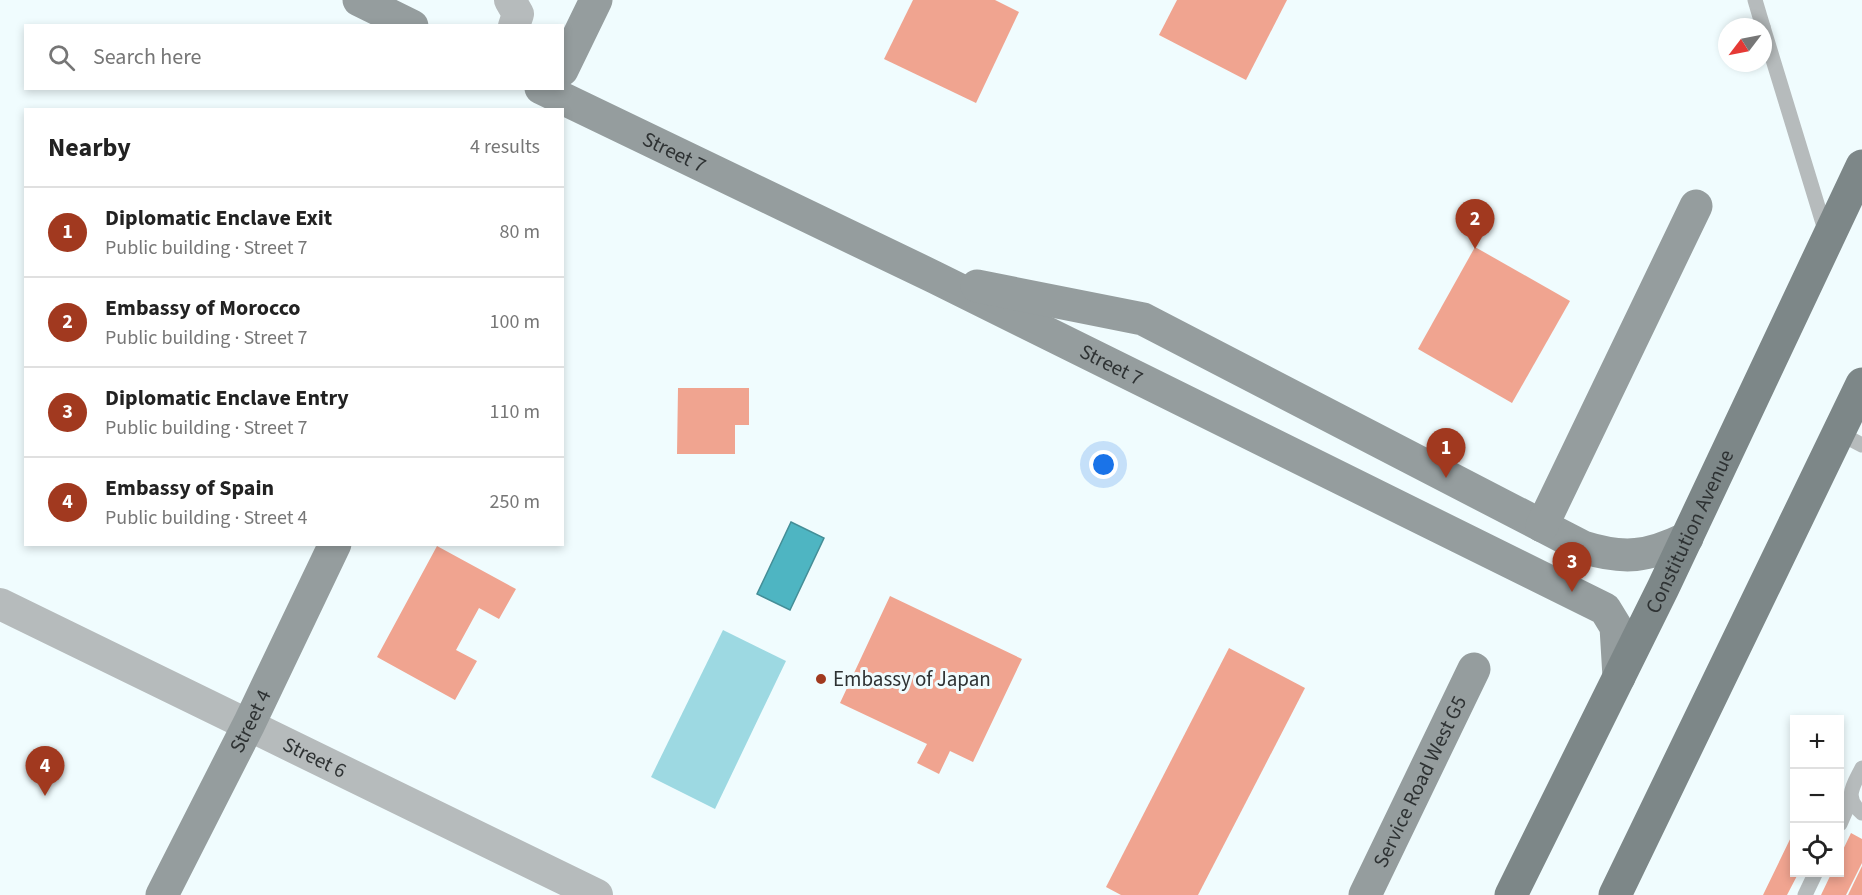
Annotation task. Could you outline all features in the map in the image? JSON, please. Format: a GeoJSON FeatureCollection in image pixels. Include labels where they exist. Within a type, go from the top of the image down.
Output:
{"type":"FeatureCollection","features":[{"type":"Feature","properties":{"kind":"main road","name":"Constitution Avenue"},"geometry":{"type":"LineString","coordinates":[[1511,895],[1687,538],[1862,166]]}},
{"type":"Feature","properties":{"kind":"main road"},"geometry":{"type":"LineString","coordinates":[[1615,895],[1850,439],[1862,384]]}},
{"type":"Feature","properties":{"kind":"street"},"geometry":{"type":"LineString","coordinates":[[359,0],[408,24]]}},
{"type":"Feature","properties":{"kind":"street"},"geometry":{"type":"LineString","coordinates":[[510,0],[518,14],[515,24]]}},
{"type":"Feature","properties":{"kind":"street"},"geometry":{"type":"LineString","coordinates":[[564,63],[596,0]]}},
{"type":"Feature","properties":{"kind":"street","name":"Street 7"},"geometry":{"type":"LineString","coordinates":[[550,90],[1605,609],[1616,627],[1619,677]]}},
{"type":"Feature","properties":{"kind":"street"},"geometry":{"type":"LineString","coordinates":[[1542,526],[1696,206]]}},
{"type":"Feature","properties":{"kind":"street"},"geometry":{"type":"LineString","coordinates":[[934,277],[1143,319],[1583,547],[1607,554],[1642,555],[1661,551],[1687,538]]}},
{"type":"Feature","properties":{"kind":"street","name":"Street 4"},"geometry":{"type":"LineString","coordinates":[[162,895],[249,724],[334,546]]}},
{"type":"Feature","properties":{"kind":"street","name":"Street 6"},"geometry":{"type":"LineString","coordinates":[[0,604],[597,895]]}},
{"type":"Feature","properties":{"kind":"street","name":"Service Road West G5"},"geometry":{"type":"LineString","coordinates":[[1365,895],[1474,669]]}},
{"type":"Feature","properties":{"kind":"lane"},"geometry":{"type":"LineString","coordinates":[[1755,0],[1760,18]]}},
{"type":"Feature","properties":{"kind":"lane"},"geometry":{"type":"LineString","coordinates":[[1772,56],[1828,238]]}},
{"type":"Feature","properties":{"kind":"lane"},"geometry":{"type":"LineString","coordinates":[[1839,823],[1850,801],[1849,793],[1862,768]]}},
{"type":"Feature","properties":{"kind":"lane"},"geometry":{"type":"LineString","coordinates":[[1850,801],[1862,813]]}},
{"type":"Feature","properties":{"kind":"lane"},"geometry":{"type":"LineString","coordinates":[[1805,895],[1814,877]]}},
{"type":"Feature","properties":{"kind":"shaded area"},"geometry":{"type":"Polygon","coordinates":[[[791,522],[824,538],[790,610],[757,594],[791,522]]]}},
{"type":"Feature","properties":{"kind":"shaded area"},"geometry":{"type":"Polygon","coordinates":[[[723,630],[786,661],[715,809],[651,777],[723,630]]]}},
{"type":"Feature","properties":{"kind":"building"},"geometry":{"type":"Polygon","coordinates":[[[913,0],[995,0],[1019,12],[976,103],[884,59],[913,0]]]}},
{"type":"Feature","properties":{"kind":"building"},"geometry":{"type":"Polygon","coordinates":[[[1177,0],[1287,0],[1246,80],[1159,35],[1177,0]]]}},
{"type":"Feature","properties":{"kind":"building"},"geometry":{"type":"Polygon","coordinates":[[[1475,247],[1570,301],[1512,403],[1418,349],[1475,247]]]}},
{"type":"Feature","properties":{"kind":"building"},"geometry":{"type":"Polygon","coordinates":[[[678,388],[749,388],[749,425],[735,425],[735,454],[677,454],[678,388]]]}},
{"type":"Feature","properties":{"kind":"building"},"geometry":{"type":"Polygon","coordinates":[[[437,546],[516,589],[499,619],[479,608],[456,650],[477,661],[455,700],[377,657],[437,546]]]}},
{"type":"Feature","properties":{"kind":"building"},"geometry":{"type":"Polygon","coordinates":[[[890,596],[1022,659],[973,762],[950,751],[939,774],[917,763],[927,744],[840,703],[890,596]]]}},
{"type":"Feature","properties":{"kind":"building"},"geometry":{"type":"Polygon","coordinates":[[[1229,648],[1305,688],[1198,895],[1121,895],[1106,887],[1229,648]]]}},
{"type":"Feature","properties":{"kind":"building"},"geometry":{"type":"Polygon","coordinates":[[[1851,833],[1862,839],[1862,863],[1846,895],[1821,895],[1830,877],[1844,877],[1844,848],[1851,833]]]}},
{"type":"Feature","properties":{"kind":"building"},"geometry":{"type":"Polygon","coordinates":[[[1790,839],[1790,877],[1796,877],[1787,895],[1763,895],[1790,839]]]}},
{"type":"Feature","properties":{"kind":"building"},"geometry":{"type":"Polygon","coordinates":[[[1862,866],[1862,895],[1848,895],[1862,866]]]}},
{"type":"Feature","properties":{"kind":"place","name":"Embassy of Morocco"},"geometry":{"type":"Point","coordinates":[1475,249]}},
{"type":"Feature","properties":{"kind":"place","name":"Diplomatic Enclave Exit"},"geometry":{"type":"Point","coordinates":[1446,478]}},
{"type":"Feature","properties":{"kind":"place","name":"Diplomatic Enclave Entry"},"geometry":{"type":"Point","coordinates":[1572,592]}},
{"type":"Feature","properties":{"kind":"place","name":"Embassy of Japan"},"geometry":{"type":"Point","coordinates":[821,679]}},
{"type":"Feature","properties":{"kind":"place","name":"Embassy of Spain"},"geometry":{"type":"Point","coordinates":[45,796]}}]}
